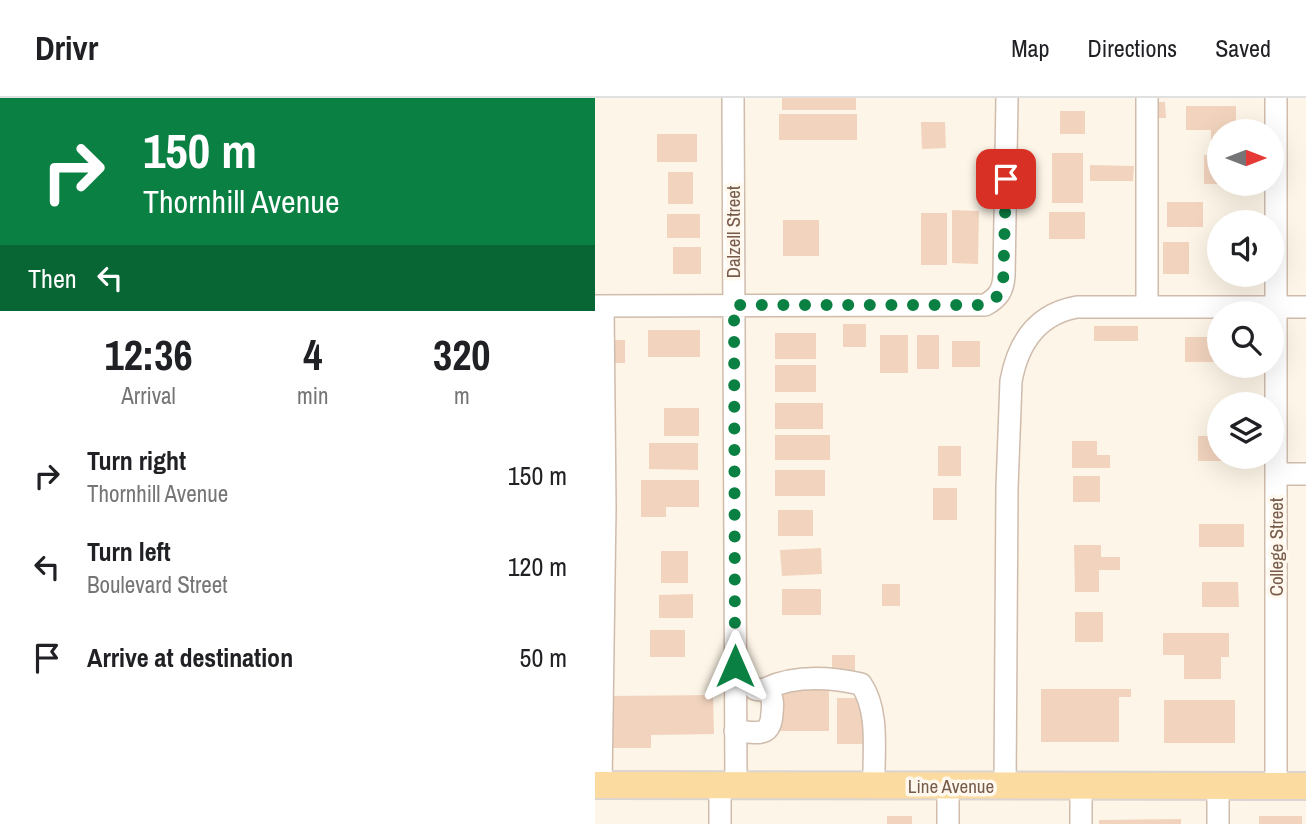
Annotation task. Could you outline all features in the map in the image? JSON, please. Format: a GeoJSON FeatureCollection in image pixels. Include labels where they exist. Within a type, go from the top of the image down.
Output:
{"type":"FeatureCollection","features":[{"type":"Feature","properties":{"kind":"main road","name":"Line Avenue"},"geometry":{"type":"LineString","coordinates":[[598,785],[1306,786]]}},
{"type":"Feature","properties":{"kind":"street","name":"Dalzell Street"},"geometry":{"type":"LineString","coordinates":[[720,824],[735,731],[733,98]]}},
{"type":"Feature","properties":{"kind":"street"},"geometry":{"type":"LineString","coordinates":[[598,785],[605,508],[599,306],[985,305],[995,299],[1003,288],[1005,276],[1007,98]]}},
{"type":"Feature","properties":{"kind":"street"},"geometry":{"type":"LineString","coordinates":[[1146,98],[1147,306]]}},
{"type":"Feature","properties":{"kind":"street","name":"College Street"},"geometry":{"type":"LineString","coordinates":[[1276,98],[1276,301]]}},
{"type":"Feature","properties":{"kind":"street"},"geometry":{"type":"LineString","coordinates":[[1005,786],[1007,488],[1011,381],[1013,367],[1023,343],[1042,320],[1066,309],[1207,306]]}},
{"type":"Feature","properties":{"kind":"street"},"geometry":{"type":"LineString","coordinates":[[1284,306],[1306,307]]}},
{"type":"Feature","properties":{"kind":"street","name":"College Street"},"geometry":{"type":"LineString","coordinates":[[1276,378],[1276,786]]}},
{"type":"Feature","properties":{"kind":"street"},"geometry":{"type":"LineString","coordinates":[[1276,474],[1306,474]]}},
{"type":"Feature","properties":{"kind":"street"},"geometry":{"type":"LineString","coordinates":[[735,690],[765,689],[794,679],[861,684],[869,695],[872,709],[874,785]]}},
{"type":"Feature","properties":{"kind":"street"},"geometry":{"type":"LineString","coordinates":[[735,731],[761,732],[772,725],[773,698],[765,689]]}},
{"type":"Feature","properties":{"kind":"street"},"geometry":{"type":"LineString","coordinates":[[948,786],[948,824]]}},
{"type":"Feature","properties":{"kind":"street"},"geometry":{"type":"LineString","coordinates":[[1081,786],[1081,824]]}},
{"type":"Feature","properties":{"kind":"street"},"geometry":{"type":"LineString","coordinates":[[1218,786],[1218,824]]}},
{"type":"Feature","properties":{"kind":"building"},"geometry":{"type":"Polygon","coordinates":[[[782,98],[856,98],[856,110],[782,110],[782,98]]]}},
{"type":"Feature","properties":{"kind":"building"},"geometry":{"type":"Polygon","coordinates":[[[1154,102],[1165,102],[1166,118],[1155,118],[1154,102]]]}},
{"type":"Feature","properties":{"kind":"building"},"geometry":{"type":"Polygon","coordinates":[[[1186,106],[1236,106],[1236,119],[1207,119],[1207,130],[1186,130],[1186,106]]]}},
{"type":"Feature","properties":{"kind":"building"},"geometry":{"type":"Polygon","coordinates":[[[1060,111],[1085,111],[1085,134],[1060,134],[1060,111]]]}},
{"type":"Feature","properties":{"kind":"building"},"geometry":{"type":"Polygon","coordinates":[[[779,114],[857,114],[857,140],[779,140],[779,114]]]}},
{"type":"Feature","properties":{"kind":"building"},"geometry":{"type":"Polygon","coordinates":[[[921,122],[945,122],[946,148],[922,149],[921,122]]]}},
{"type":"Feature","properties":{"kind":"building"},"geometry":{"type":"Polygon","coordinates":[[[657,134],[697,134],[697,162],[657,162],[657,134]]]}},
{"type":"Feature","properties":{"kind":"building"},"geometry":{"type":"Polygon","coordinates":[[[1052,153],[1083,153],[1083,203],[1052,203],[1052,153]]]}},
{"type":"Feature","properties":{"kind":"building"},"geometry":{"type":"Polygon","coordinates":[[[1204,155],[1207,155],[1207,184],[1204,184],[1204,155]]]}},
{"type":"Feature","properties":{"kind":"building"},"geometry":{"type":"Polygon","coordinates":[[[1090,165],[1134,166],[1133,181],[1090,181],[1090,165]]]}},
{"type":"Feature","properties":{"kind":"building"},"geometry":{"type":"Polygon","coordinates":[[[668,172],[693,172],[693,204],[668,204],[668,172]]]}},
{"type":"Feature","properties":{"kind":"building"},"geometry":{"type":"Polygon","coordinates":[[[1167,202],[1203,202],[1203,227],[1167,227],[1167,202]]]}},
{"type":"Feature","properties":{"kind":"building"},"geometry":{"type":"Polygon","coordinates":[[[952,210],[979,211],[978,264],[952,263],[952,210]]]}},
{"type":"Feature","properties":{"kind":"building"},"geometry":{"type":"Polygon","coordinates":[[[1049,212],[1085,212],[1085,239],[1049,239],[1049,212]]]}},
{"type":"Feature","properties":{"kind":"building"},"geometry":{"type":"Polygon","coordinates":[[[921,213],[947,213],[947,265],[921,265],[921,213]]]}},
{"type":"Feature","properties":{"kind":"building"},"geometry":{"type":"Polygon","coordinates":[[[667,214],[700,214],[700,238],[667,238],[667,214]]]}},
{"type":"Feature","properties":{"kind":"building"},"geometry":{"type":"Polygon","coordinates":[[[783,220],[819,220],[819,256],[783,256],[783,220]]]}},
{"type":"Feature","properties":{"kind":"building"},"geometry":{"type":"Polygon","coordinates":[[[1163,242],[1189,242],[1189,274],[1163,274],[1163,242]]]}},
{"type":"Feature","properties":{"kind":"building"},"geometry":{"type":"Polygon","coordinates":[[[673,247],[701,247],[701,274],[673,274],[673,247]]]}},
{"type":"Feature","properties":{"kind":"building"},"geometry":{"type":"Polygon","coordinates":[[[843,324],[866,324],[866,347],[843,347],[843,324]]]}},
{"type":"Feature","properties":{"kind":"building"},"geometry":{"type":"Polygon","coordinates":[[[1094,326],[1138,326],[1138,341],[1094,341],[1094,326]]]}},
{"type":"Feature","properties":{"kind":"building"},"geometry":{"type":"Polygon","coordinates":[[[648,330],[700,330],[700,357],[648,357],[648,330]]]}},
{"type":"Feature","properties":{"kind":"building"},"geometry":{"type":"Polygon","coordinates":[[[775,333],[816,333],[816,359],[775,359],[775,333]]]}},
{"type":"Feature","properties":{"kind":"building"},"geometry":{"type":"Polygon","coordinates":[[[880,335],[908,335],[908,373],[880,373],[880,335]]]}},
{"type":"Feature","properties":{"kind":"building"},"geometry":{"type":"Polygon","coordinates":[[[917,335],[939,335],[939,369],[917,369],[917,335]]]}},
{"type":"Feature","properties":{"kind":"building"},"geometry":{"type":"Polygon","coordinates":[[[1185,337],[1207,337],[1207,362],[1185,362],[1185,337]]]}},
{"type":"Feature","properties":{"kind":"building"},"geometry":{"type":"Polygon","coordinates":[[[609,340],[625,340],[625,363],[609,363],[609,340]]]}},
{"type":"Feature","properties":{"kind":"building"},"geometry":{"type":"Polygon","coordinates":[[[952,341],[980,341],[980,367],[952,367],[952,341]]]}},
{"type":"Feature","properties":{"kind":"building"},"geometry":{"type":"Polygon","coordinates":[[[775,365],[816,365],[816,392],[775,392],[775,365]]]}},
{"type":"Feature","properties":{"kind":"building"},"geometry":{"type":"Polygon","coordinates":[[[775,403],[823,403],[823,429],[775,429],[775,403]]]}},
{"type":"Feature","properties":{"kind":"building"},"geometry":{"type":"Polygon","coordinates":[[[664,408],[699,408],[699,436],[664,436],[664,408]]]}},
{"type":"Feature","properties":{"kind":"building"},"geometry":{"type":"Polygon","coordinates":[[[775,435],[830,435],[830,460],[775,460],[775,435]]]}},
{"type":"Feature","properties":{"kind":"building"},"geometry":{"type":"Polygon","coordinates":[[[1198,436],[1207,436],[1207,461],[1198,461],[1198,436]]]}},
{"type":"Feature","properties":{"kind":"building"},"geometry":{"type":"Polygon","coordinates":[[[1072,441],[1097,441],[1097,455],[1110,455],[1110,468],[1072,468],[1072,441]]]}},
{"type":"Feature","properties":{"kind":"building"},"geometry":{"type":"Polygon","coordinates":[[[649,443],[698,443],[698,470],[649,469],[649,443]]]}},
{"type":"Feature","properties":{"kind":"building"},"geometry":{"type":"Polygon","coordinates":[[[938,446],[961,446],[961,476],[938,476],[938,446]]]}},
{"type":"Feature","properties":{"kind":"building"},"geometry":{"type":"Polygon","coordinates":[[[775,470],[825,470],[825,496],[775,496],[775,470]]]}},
{"type":"Feature","properties":{"kind":"building"},"geometry":{"type":"Polygon","coordinates":[[[1073,476],[1100,476],[1100,502],[1073,502],[1073,476]]]}},
{"type":"Feature","properties":{"kind":"building"},"geometry":{"type":"Polygon","coordinates":[[[641,480],[699,480],[699,507],[666,507],[666,517],[641,517],[641,480]]]}},
{"type":"Feature","properties":{"kind":"building"},"geometry":{"type":"Polygon","coordinates":[[[933,488],[957,488],[957,520],[933,520],[933,488]]]}},
{"type":"Feature","properties":{"kind":"building"},"geometry":{"type":"Polygon","coordinates":[[[778,510],[813,510],[813,536],[778,536],[778,510]]]}},
{"type":"Feature","properties":{"kind":"building"},"geometry":{"type":"Polygon","coordinates":[[[1199,524],[1244,524],[1244,547],[1199,547],[1199,524]]]}},
{"type":"Feature","properties":{"kind":"building"},"geometry":{"type":"Polygon","coordinates":[[[1074,545],[1101,545],[1101,557],[1120,557],[1120,570],[1099,570],[1099,592],[1075,592],[1074,545]]]}},
{"type":"Feature","properties":{"kind":"building"},"geometry":{"type":"Polygon","coordinates":[[[821,548],[822,574],[782,576],[780,550],[821,548]]]}},
{"type":"Feature","properties":{"kind":"building"},"geometry":{"type":"Polygon","coordinates":[[[661,551],[688,551],[688,583],[661,583],[661,551]]]}},
{"type":"Feature","properties":{"kind":"building"},"geometry":{"type":"Polygon","coordinates":[[[1202,582],[1238,582],[1239,607],[1202,607],[1202,582]]]}},
{"type":"Feature","properties":{"kind":"building"},"geometry":{"type":"Polygon","coordinates":[[[882,584],[900,584],[900,606],[882,606],[882,584]]]}},
{"type":"Feature","properties":{"kind":"building"},"geometry":{"type":"Polygon","coordinates":[[[782,589],[821,589],[821,615],[782,615],[782,589]]]}},
{"type":"Feature","properties":{"kind":"building"},"geometry":{"type":"Polygon","coordinates":[[[693,594],[693,618],[659,618],[659,595],[693,594]]]}},
{"type":"Feature","properties":{"kind":"building"},"geometry":{"type":"Polygon","coordinates":[[[1075,612],[1103,612],[1103,642],[1075,642],[1075,612]]]}},
{"type":"Feature","properties":{"kind":"building"},"geometry":{"type":"Polygon","coordinates":[[[650,630],[685,630],[685,657],[650,657],[650,630]]]}},
{"type":"Feature","properties":{"kind":"building"},"geometry":{"type":"Polygon","coordinates":[[[1163,633],[1229,633],[1229,657],[1221,657],[1221,679],[1184,679],[1184,655],[1163,655],[1163,633]]]}},
{"type":"Feature","properties":{"kind":"building"},"geometry":{"type":"Polygon","coordinates":[[[832,655],[855,655],[855,673],[832,673],[832,655]]]}},
{"type":"Feature","properties":{"kind":"building"},"geometry":{"type":"Polygon","coordinates":[[[780,688],[829,688],[829,731],[780,731],[780,688]]]}},
{"type":"Feature","properties":{"kind":"building"},"geometry":{"type":"Polygon","coordinates":[[[1041,689],[1131,689],[1131,697],[1119,697],[1119,742],[1041,742],[1041,689]]]}},
{"type":"Feature","properties":{"kind":"building"},"geometry":{"type":"Polygon","coordinates":[[[713,695],[714,734],[651,735],[651,748],[611,748],[611,696],[713,695]]]}},
{"type":"Feature","properties":{"kind":"building"},"geometry":{"type":"Polygon","coordinates":[[[837,698],[863,698],[863,744],[837,744],[837,698]]]}},
{"type":"Feature","properties":{"kind":"building"},"geometry":{"type":"Polygon","coordinates":[[[1164,700],[1235,700],[1235,743],[1164,743],[1164,700]]]}},
{"type":"Feature","properties":{"kind":"building"},"geometry":{"type":"Polygon","coordinates":[[[887,816],[912,816],[912,824],[887,824],[887,816]]]}},
{"type":"Feature","properties":{"kind":"building"},"geometry":{"type":"Polygon","coordinates":[[[1259,816],[1302,816],[1302,824],[1259,824],[1259,816]]]}},
{"type":"Feature","properties":{"kind":"building"},"geometry":{"type":"Polygon","coordinates":[[[1181,819],[1181,824],[1099,824],[1099,820],[1181,819]]]}},
{"type":"Feature","properties":{"kind":"route"},"geometry":{"type":"LineString","coordinates":[[735,666],[734,305],[985,305],[995,299],[1003,288],[1006,179]]}}]}
